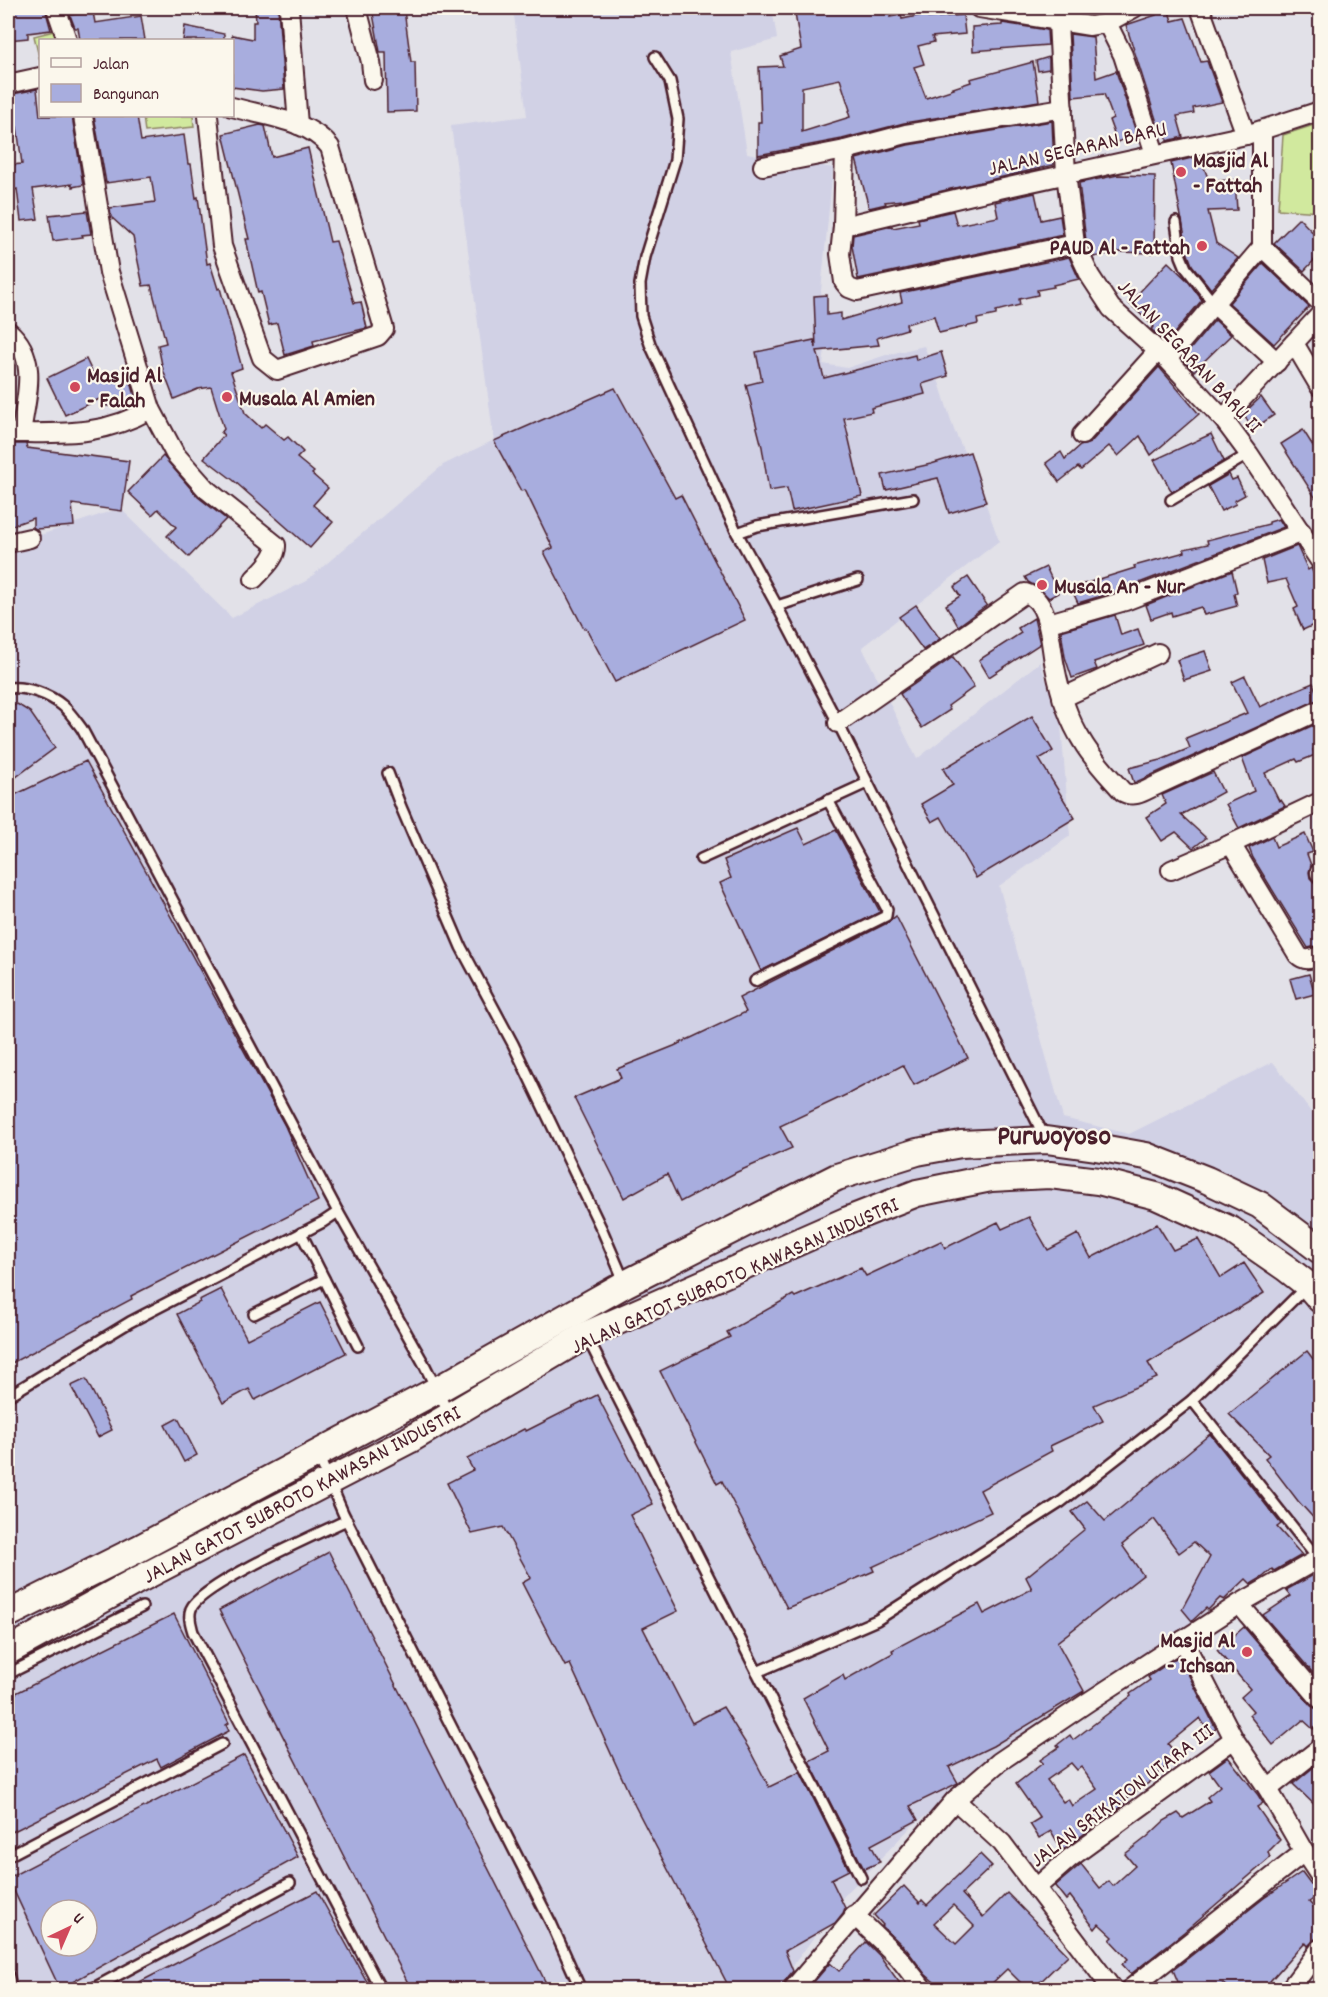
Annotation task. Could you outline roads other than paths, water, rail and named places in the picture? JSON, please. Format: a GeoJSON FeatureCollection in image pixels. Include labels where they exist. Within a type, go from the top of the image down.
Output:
{"type":"FeatureCollection","features":[{"type":"Feature","properties":{"kind":"street"},"geometry":{"type":"LineString","coordinates":[[56,8],[67,39]]}},
{"type":"Feature","properties":{"kind":"street"},"geometry":{"type":"LineString","coordinates":[[289,8],[298,125]]}},
{"type":"Feature","properties":{"kind":"street"},"geometry":{"type":"LineString","coordinates":[[357,8],[371,62],[373,80]]}},
{"type":"Feature","properties":{"kind":"street"},"geometry":{"type":"LineString","coordinates":[[979,8],[1090,26],[1107,23],[1134,8]]}},
{"type":"Feature","properties":{"kind":"street"},"geometry":{"type":"LineString","coordinates":[[1200,8],[1254,133],[1262,247],[1320,302]]}},
{"type":"Feature","properties":{"kind":"street","name":"JALAN SEGARAN BARU II"},"geometry":{"type":"LineString","coordinates":[[1058,22],[1066,174],[1075,244],[1090,276],[1112,308],[1162,355],[1223,419],[1250,454],[1320,561]]}},
{"type":"Feature","properties":{"kind":"street"},"geometry":{"type":"LineString","coordinates":[[1107,23],[1123,55],[1155,154]]}},
{"type":"Feature","properties":{"kind":"street"},"geometry":{"type":"LineString","coordinates":[[8,84],[39,77]]}},
{"type":"Feature","properties":{"kind":"street"},"geometry":{"type":"LineString","coordinates":[[208,117],[222,246],[262,358],[277,370],[378,336],[384,329],[330,147],[323,138],[298,125],[234,108]]}},
{"type":"Feature","properties":{"kind":"street"},"geometry":{"type":"LineString","coordinates":[[763,166],[906,135],[1063,108]]}},
{"type":"Feature","properties":{"kind":"street","name":"JALAN SEGARAN BARU"},"geometry":{"type":"LineString","coordinates":[[843,226],[1254,133],[1320,111]]}},
{"type":"Feature","properties":{"kind":"street"},"geometry":{"type":"LineString","coordinates":[[83,117],[109,272],[151,409],[175,454],[206,489],[276,545],[273,557],[254,579]]}},
{"type":"Feature","properties":{"kind":"street"},"geometry":{"type":"LineString","coordinates":[[845,150],[840,254],[844,282],[849,288],[857,291],[1075,244]]}},
{"type":"Feature","properties":{"kind":"street"},"geometry":{"type":"LineString","coordinates":[[1082,435],[1214,304],[1262,247]]}},
{"type":"Feature","properties":{"kind":"street"},"geometry":{"type":"LineString","coordinates":[[1214,304],[1277,362]]}},
{"type":"Feature","properties":{"kind":"street"},"geometry":{"type":"LineString","coordinates":[[1223,419],[1320,315]]}},
{"type":"Feature","properties":{"kind":"street"},"geometry":{"type":"LineString","coordinates":[[8,331],[21,345],[28,369],[14,433],[86,432],[123,422],[151,409]]}},
{"type":"Feature","properties":{"kind":"street"},"geometry":{"type":"LineString","coordinates":[[1294,343],[1320,387]]}},
{"type":"Feature","properties":{"kind":"street"},"geometry":{"type":"LineString","coordinates":[[1049,623],[1125,601],[1302,532]]}},
{"type":"Feature","properties":{"kind":"street"},"geometry":{"type":"LineString","coordinates":[[8,543],[30,538]]}},
{"type":"Feature","properties":{"kind":"street"},"geometry":{"type":"LineString","coordinates":[[838,723],[1025,593],[1035,599],[1049,623],[1052,653],[1062,698],[1082,741],[1123,792],[1134,795],[1244,747],[1320,710]]}},
{"type":"Feature","properties":{"kind":"street"},"geometry":{"type":"LineString","coordinates":[[1062,698],[1158,653]]}},
{"type":"Feature","properties":{"kind":"street"},"geometry":{"type":"LineString","coordinates":[[1171,870],[1320,802]]}},
{"type":"Feature","properties":{"kind":"street"},"geometry":{"type":"LineString","coordinates":[[1231,844],[1298,955],[1308,960],[1320,956]]}},
{"type":"Feature","properties":{"kind":"street","name":"JALAN GATOT SUBROTO KAWASAN INDUSTRI"},"geometry":{"type":"LineString","coordinates":[[8,1651],[134,1582],[409,1440],[450,1416],[580,1324],[625,1284],[837,1177],[916,1152],[961,1144],[1046,1140],[1146,1156],[1207,1180],[1260,1205],[1320,1250]]}},
{"type":"Feature","properties":{"kind":"street","name":"JALAN GATOT SUBROTO KAWASAN INDUSTRI"},"geometry":{"type":"LineString","coordinates":[[8,1614],[138,1549],[437,1390],[580,1324],[917,1193],[991,1178],[1050,1175],[1098,1181],[1156,1196],[1231,1230],[1286,1268],[1317,1286]]}},
{"type":"Feature","properties":{"kind":"street"},"geometry":{"type":"LineString","coordinates":[[800,1986],[854,1915],[955,1800],[999,1762],[1239,1604],[1319,1561]]}},
{"type":"Feature","properties":{"kind":"street"},"geometry":{"type":"LineString","coordinates":[[1239,1604],[1320,1700]]}},
{"type":"Feature","properties":{"kind":"street"},"geometry":{"type":"LineString","coordinates":[[1183,1640],[1234,1738],[1268,1789],[1320,1876]]}},
{"type":"Feature","properties":{"kind":"street","name":"JALAN SRIKATON UTARA III"},"geometry":{"type":"LineString","coordinates":[[1036,1888],[1070,1858],[1234,1738]]}},
{"type":"Feature","properties":{"kind":"street"},"geometry":{"type":"LineString","coordinates":[[1268,1789],[1320,1748]]}},
{"type":"Feature","properties":{"kind":"street"},"geometry":{"type":"LineString","coordinates":[[955,1800],[1002,1843],[1113,1989]]}},
{"type":"Feature","properties":{"kind":"street"},"geometry":{"type":"LineString","coordinates":[[1129,1989],[1304,1852]]}},
{"type":"Feature","properties":{"kind":"street"},"geometry":{"type":"LineString","coordinates":[[854,1915],[898,1958],[924,1989]]}},
{"type":"Feature","properties":{"kind":"street"},"geometry":{"type":"LineString","coordinates":[[1289,1989],[1320,1949]]}},
{"type":"Feature","properties":{"kind":"lane"},"geometry":{"type":"LineString","coordinates":[[655,57],[670,81],[678,119],[675,160],[645,257],[640,284],[642,316],[650,344],[737,533],[838,723],[1046,1140]]}},
{"type":"Feature","properties":{"kind":"lane"},"geometry":{"type":"LineString","coordinates":[[1176,222],[1181,256],[1186,268],[1214,304]]}},
{"type":"Feature","properties":{"kind":"lane"},"geometry":{"type":"LineString","coordinates":[[1171,500],[1250,454]]}},
{"type":"Feature","properties":{"kind":"lane"},"geometry":{"type":"LineString","coordinates":[[737,533],[757,526],[913,499]]}},
{"type":"Feature","properties":{"kind":"lane"},"geometry":{"type":"LineString","coordinates":[[777,606],[858,580]]}},
{"type":"Feature","properties":{"kind":"lane"},"geometry":{"type":"LineString","coordinates":[[8,688],[14,687],[43,693],[63,706],[82,729],[450,1416]]}},
{"type":"Feature","properties":{"kind":"lane"},"geometry":{"type":"LineString","coordinates":[[388,773],[461,947],[513,1044],[625,1284]]}},
{"type":"Feature","properties":{"kind":"lane"},"geometry":{"type":"LineString","coordinates":[[701,859],[867,783]]}},
{"type":"Feature","properties":{"kind":"lane"},"geometry":{"type":"LineString","coordinates":[[755,981],[886,916],[887,909],[828,800]]}},
{"type":"Feature","properties":{"kind":"lane"},"geometry":{"type":"LineString","coordinates":[[8,1396],[130,1322],[339,1212]]}},
{"type":"Feature","properties":{"kind":"lane"},"geometry":{"type":"LineString","coordinates":[[301,1233],[358,1346]]}},
{"type":"Feature","properties":{"kind":"lane"},"geometry":{"type":"LineString","coordinates":[[254,1314],[324,1279]]}},
{"type":"Feature","properties":{"kind":"lane"},"geometry":{"type":"LineString","coordinates":[[757,1672],[877,1620],[1060,1502],[1192,1400],[1317,1286]]}},
{"type":"Feature","properties":{"kind":"lane"},"geometry":{"type":"LineString","coordinates":[[580,1324],[861,1878]]}},
{"type":"Feature","properties":{"kind":"lane"},"geometry":{"type":"LineString","coordinates":[[1192,1400],[1319,1561]]}},
{"type":"Feature","properties":{"kind":"lane"},"geometry":{"type":"LineString","coordinates":[[317,1453],[347,1520],[552,1925],[581,1989]]}},
{"type":"Feature","properties":{"kind":"lane"},"geometry":{"type":"LineString","coordinates":[[347,1520],[237,1574],[200,1597],[191,1609],[190,1622],[193,1632],[381,1989]]}},
{"type":"Feature","properties":{"kind":"lane"},"geometry":{"type":"LineString","coordinates":[[8,1674],[142,1607]]}},
{"type":"Feature","properties":{"kind":"lane"},"geometry":{"type":"LineString","coordinates":[[8,1856],[222,1744]]}},
{"type":"Feature","properties":{"kind":"lane"},"geometry":{"type":"LineString","coordinates":[[90,1989],[290,1883]]}},
{"type":"Feature","properties":{"kind":"lane"},"geometry":{"type":"LineString","coordinates":[[8,1974],[12,1989]]}},
{"type":"Feature","properties":{"kind":"place","name":"Masjid Al - Fattah"},"geometry":{"type":"Point","coordinates":[1181,172]}},
{"type":"Feature","properties":{"kind":"place","name":"PAUD Al - Fattah"},"geometry":{"type":"Point","coordinates":[1202,246]}},
{"type":"Feature","properties":{"kind":"place","name":"Masjid Al - Falah"},"geometry":{"type":"Point","coordinates":[75,387]}},
{"type":"Feature","properties":{"kind":"place","name":"Musala Al Amien"},"geometry":{"type":"Point","coordinates":[227,397]}},
{"type":"Feature","properties":{"kind":"place","name":"Musala An - Nur"},"geometry":{"type":"Point","coordinates":[1042,585]}},
{"type":"Feature","properties":{"kind":"place","name":"Masjid Al - Ichsan"},"geometry":{"type":"Point","coordinates":[1247,1652]}},
{"type":"Feature","properties":{"kind":"district","name":"Purwoyoso"},"geometry":{"type":"Point","coordinates":[1054,1134]}}]}
